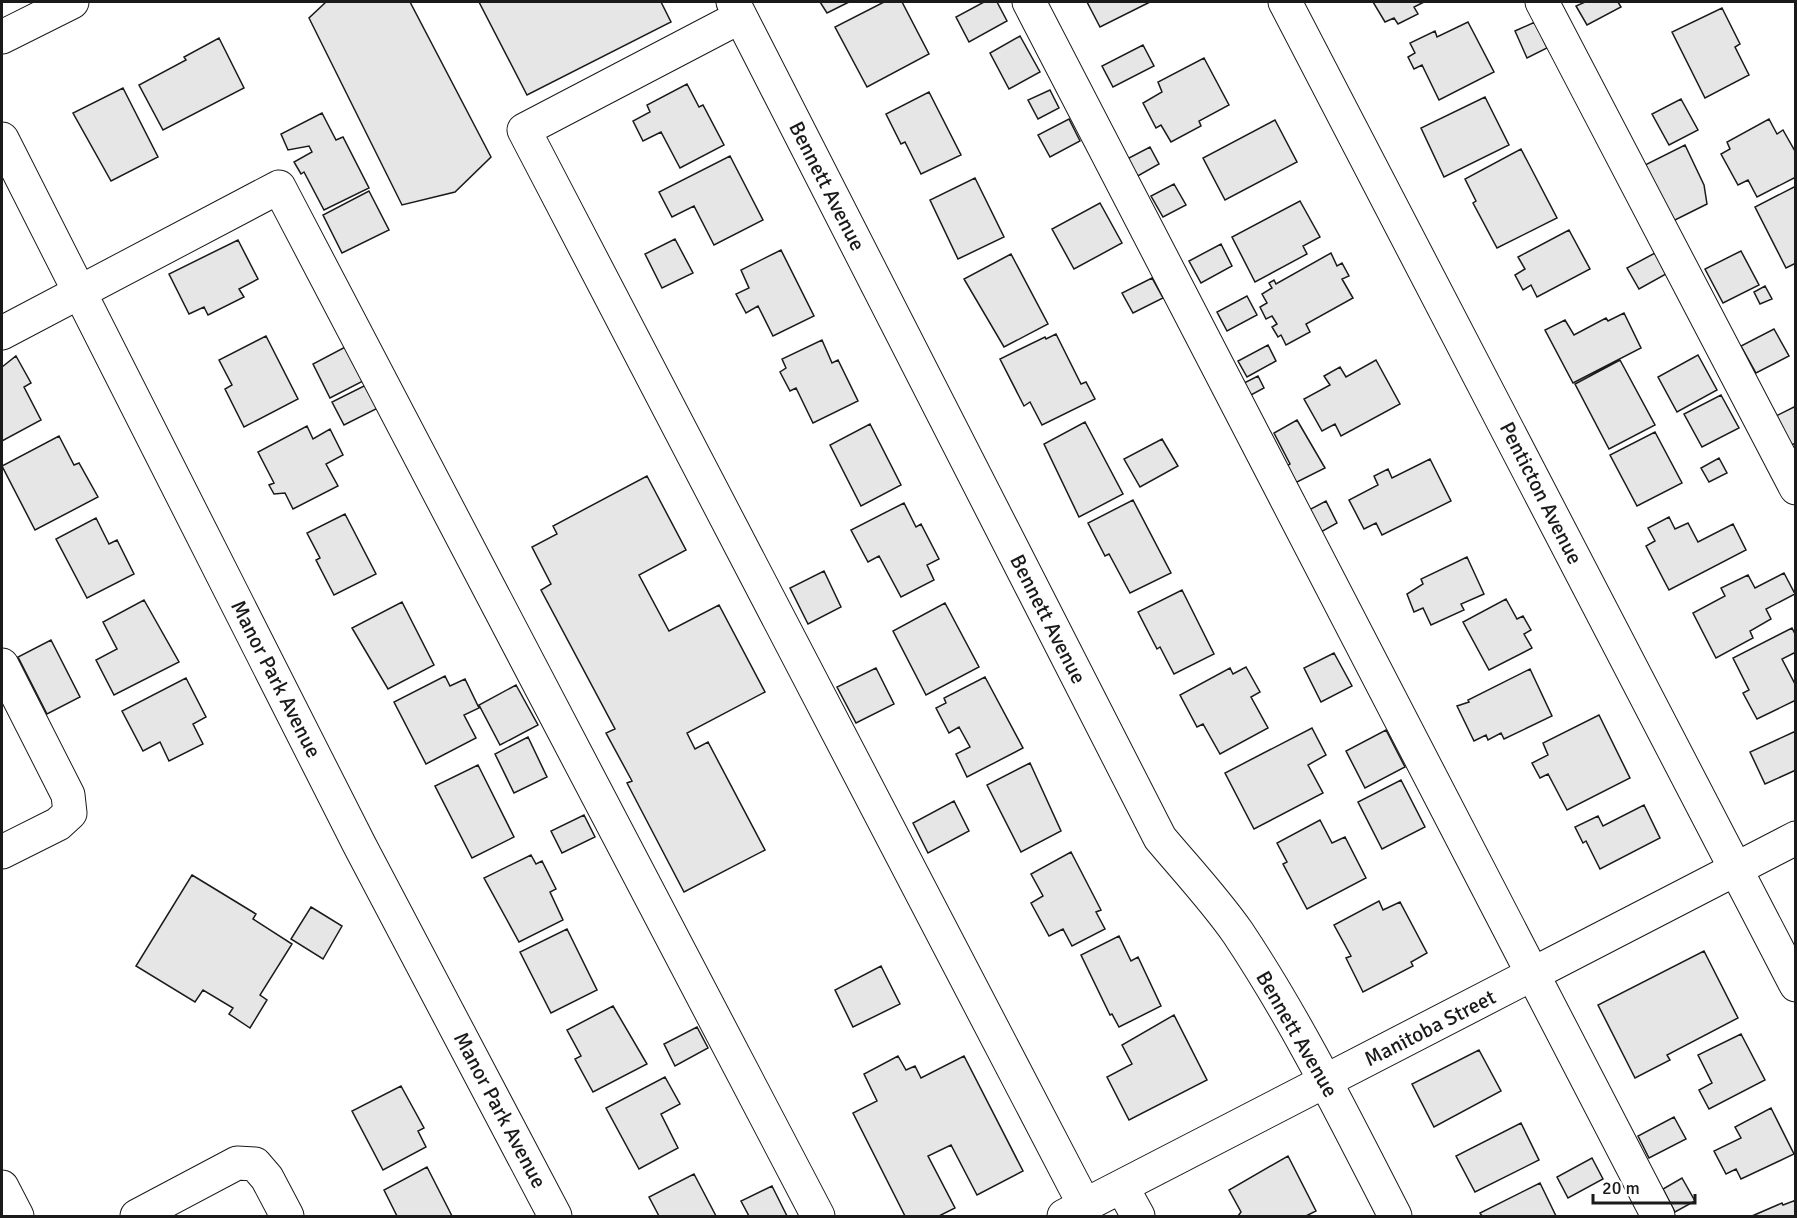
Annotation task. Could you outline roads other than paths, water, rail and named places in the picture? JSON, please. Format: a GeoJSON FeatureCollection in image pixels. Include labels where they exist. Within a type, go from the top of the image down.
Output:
{"type":"FeatureCollection","features":[{"type":"Feature","properties":{"kind":"street"},"geometry":{"type":"LineString","coordinates":[[2,37],[72,2]]}},
{"type":"Feature","properties":{"kind":"street"},"geometry":{"type":"LineString","coordinates":[[1029,2],[1658,1216]]}},
{"type":"Feature","properties":{"kind":"street","name":"Penticton Avenue"},"geometry":{"type":"LineString","coordinates":[[1286,2],[1796,985]]}},
{"type":"Feature","properties":{"kind":"street"},"geometry":{"type":"LineString","coordinates":[[1542,2],[1796,488]]}},
{"type":"Feature","properties":{"kind":"street"},"geometry":{"type":"LineString","coordinates":[[736,9],[524,130],[1074,1211]]}},
{"type":"Feature","properties":{"kind":"street","name":"Bennett Avenue"},"geometry":{"type":"LineString","coordinates":[[736,9],[1160,838],[1237,931],[1325,1082],[1395,1216]]}},
{"type":"Feature","properties":{"kind":"street","name":"Manor Park Avenue"},"geometry":{"type":"LineString","coordinates":[[2,139],[360,846],[555,1216]]}},
{"type":"Feature","properties":{"kind":"street"},"geometry":{"type":"LineString","coordinates":[[2,333],[279,187],[818,1216]]}},
{"type":"Feature","properties":{"kind":"street"},"geometry":{"type":"LineString","coordinates":[[2,665],[68,795],[70,813],[58,824],[2,852]]}},
{"type":"Feature","properties":{"kind":"street","name":"Manitoba Street"},"geometry":{"type":"LineString","coordinates":[[1074,1211],[1796,838]]}},
{"type":"Feature","properties":{"kind":"street"},"geometry":{"type":"LineString","coordinates":[[137,1216],[237,1163],[255,1164],[267,1178],[287,1216]]}},
{"type":"Feature","properties":{"kind":"street"},"geometry":{"type":"LineString","coordinates":[[2,1187],[17,1216]]}},
{"type":"Feature","properties":{"kind":"street"},"geometry":{"type":"LineString","coordinates":[[1122,1187],[1138,1216]]}}]}
